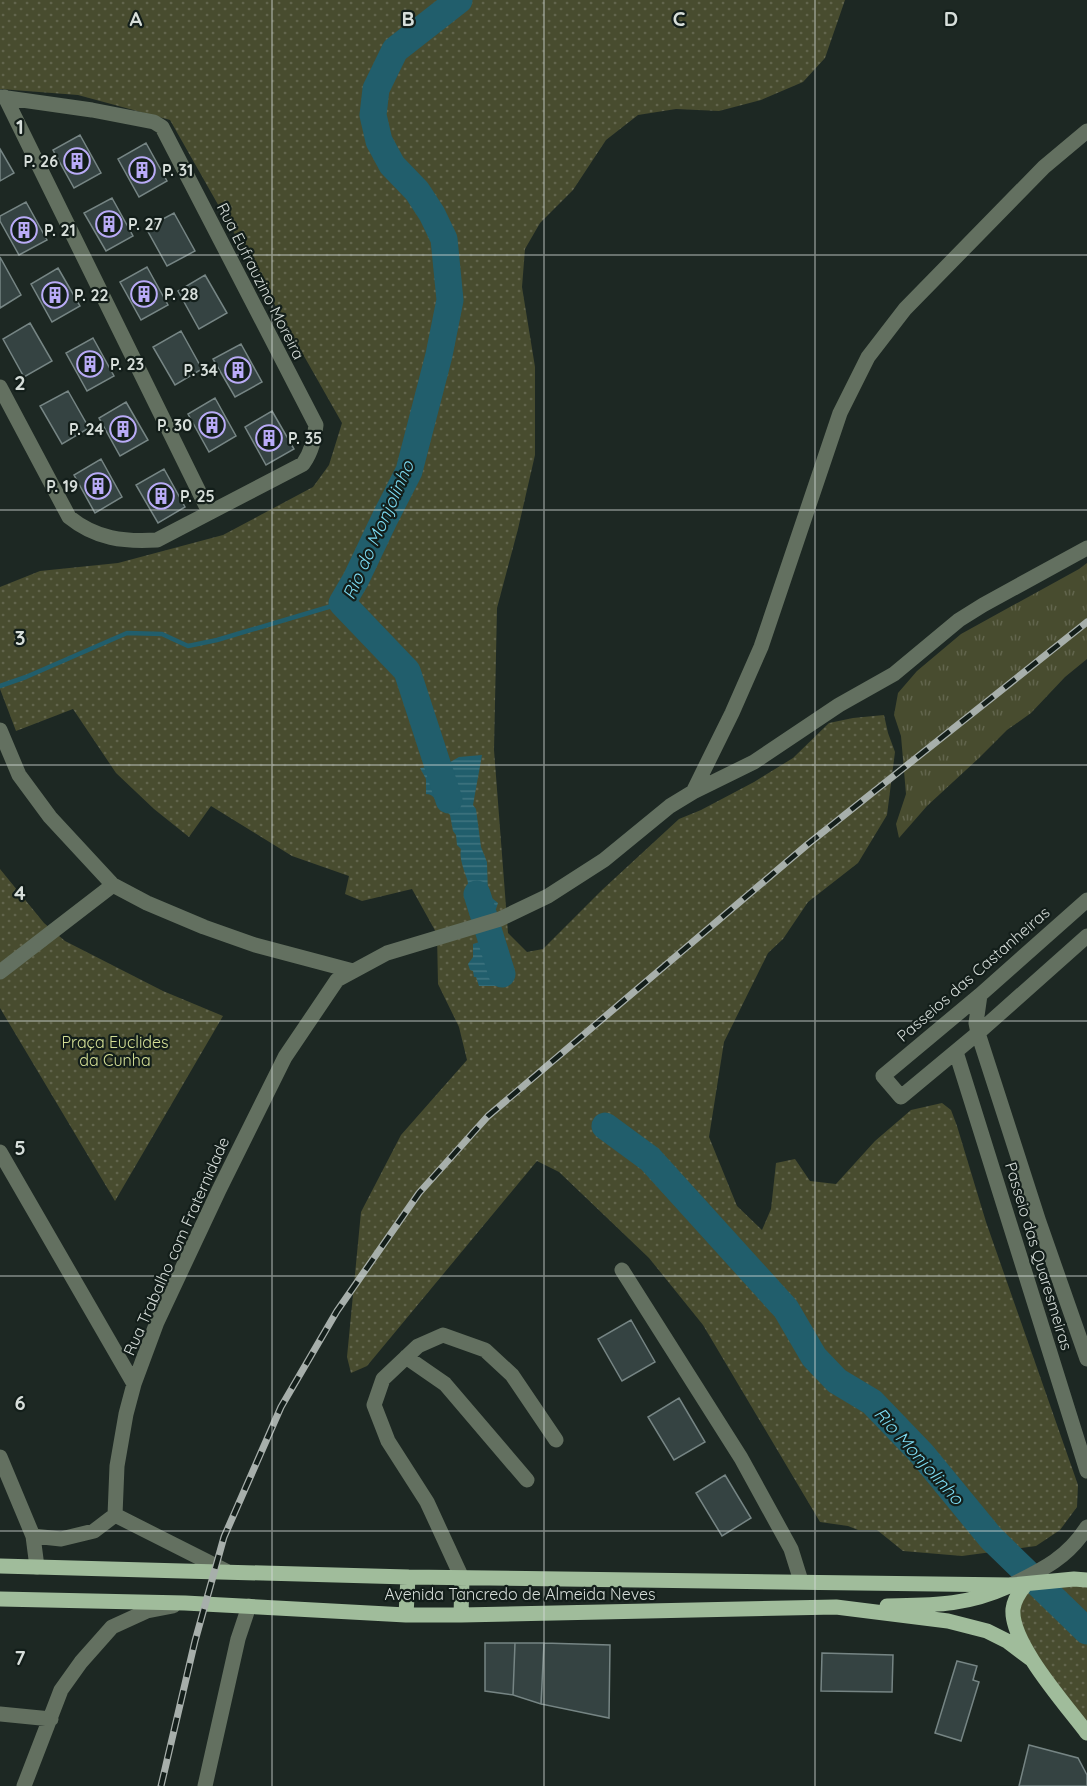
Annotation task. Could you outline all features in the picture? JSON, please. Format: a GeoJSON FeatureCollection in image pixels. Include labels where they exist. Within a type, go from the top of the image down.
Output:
{"type":"FeatureCollection","features":[{"type":"Feature","properties":{"kind":"main road","name":"Avenida Tancredo de Almeida Neves"},"geometry":{"type":"LineString","coordinates":[[0,1566],[462,1578],[1020,1583]]}},
{"type":"Feature","properties":{"kind":"main road"},"geometry":{"type":"LineString","coordinates":[[406,1615],[408,1577]]}},
{"type":"Feature","properties":{"kind":"main road"},"geometry":{"type":"LineString","coordinates":[[461,1615],[462,1578]]}},
{"type":"Feature","properties":{"kind":"main road"},"geometry":{"type":"LineString","coordinates":[[836,1608],[962,1602],[988,1596],[1020,1583],[1081,1579]]}},
{"type":"Feature","properties":{"kind":"main road"},"geometry":{"type":"LineString","coordinates":[[1020,1583],[1013,1609],[1015,1625],[1030,1659],[1087,1733]]}},
{"type":"Feature","properties":{"kind":"main road","name":"Avenida Tancredo de Almeida Neves"},"geometry":{"type":"LineString","coordinates":[[0,1599],[185,1603],[406,1615],[836,1608],[948,1621],[987,1630],[1030,1659]]}},
{"type":"Feature","properties":{"kind":"street","name":"Rua Eufrauzino Moreira"},"geometry":{"type":"LineString","coordinates":[[2,97],[144,120],[162,127],[316,425],[311,453],[303,464],[209,512]]}},
{"type":"Feature","properties":{"kind":"street"},"geometry":{"type":"LineString","coordinates":[[0,387],[63,507],[69,517],[77,523],[105,537],[132,541],[157,540],[209,512],[2,97]]}},
{"type":"Feature","properties":{"kind":"street"},"geometry":{"type":"LineString","coordinates":[[693,792],[761,647],[840,413],[868,357],[905,309],[1044,167],[1087,131]]}},
{"type":"Feature","properties":{"kind":"street","name":"Rua Trabalho com Fraternidade"},"geometry":{"type":"LineString","coordinates":[[116,1515],[117,1466],[126,1414],[134,1384],[158,1322],[214,1200],[285,1057],[338,980],[387,953],[500,919],[548,896],[604,860],[670,806],[754,762],[839,705],[894,674],[967,615],[1087,548]]}},
{"type":"Feature","properties":{"kind":"street"},"geometry":{"type":"LineString","coordinates":[[0,730],[19,775],[50,817],[113,885],[147,903],[204,927],[255,945],[353,971]]}},
{"type":"Feature","properties":{"kind":"street"},"geometry":{"type":"LineString","coordinates":[[0,972],[113,885]]}},
{"type":"Feature","properties":{"kind":"street","name":"Passeios das Castanheiras"},"geometry":{"type":"LineString","coordinates":[[956,1052],[901,1097],[883,1076],[980,995],[1087,900]]}},
{"type":"Feature","properties":{"kind":"street"},"geometry":{"type":"LineString","coordinates":[[956,1052],[1087,936]]}},
{"type":"Feature","properties":{"kind":"street","name":"Passeio das Quaresmeiras"},"geometry":{"type":"LineString","coordinates":[[980,995],[976,1023],[978,1033],[1039,1222],[1087,1359]]}},
{"type":"Feature","properties":{"kind":"street","name":"Passeio das Quaresmeiras"},"geometry":{"type":"LineString","coordinates":[[956,1052],[1087,1472]]}},
{"type":"Feature","properties":{"kind":"street"},"geometry":{"type":"LineString","coordinates":[[0,1152],[134,1384]]}},
{"type":"Feature","properties":{"kind":"street"},"geometry":{"type":"LineString","coordinates":[[622,1270],[741,1458],[791,1549],[801,1581]]}},
{"type":"Feature","properties":{"kind":"street"},"geometry":{"type":"LineString","coordinates":[[462,1578],[427,1502],[388,1441],[374,1405],[383,1379],[418,1346],[443,1335],[485,1350],[512,1375],[556,1440]]}},
{"type":"Feature","properties":{"kind":"street"},"geometry":{"type":"LineString","coordinates":[[406,1357],[445,1384],[527,1480]]}},
{"type":"Feature","properties":{"kind":"street"},"geometry":{"type":"LineString","coordinates":[[0,1457],[33,1536],[37,1567]]}},
{"type":"Feature","properties":{"kind":"street"},"geometry":{"type":"LineString","coordinates":[[33,1536],[61,1539],[94,1530],[116,1515]]}},
{"type":"Feature","properties":{"kind":"street","name":"Avenida Tancredo de Almeida Neves"},"geometry":{"type":"LineString","coordinates":[[116,1515],[226,1571]]}},
{"type":"Feature","properties":{"kind":"street"},"geometry":{"type":"LineString","coordinates":[[1020,1583],[1053,1563],[1072,1548],[1087,1527]]}},
{"type":"Feature","properties":{"kind":"street"},"geometry":{"type":"LineString","coordinates":[[24,1786],[62,1690],[81,1662],[112,1627],[147,1611],[185,1603]]}},
{"type":"Feature","properties":{"kind":"street"},"geometry":{"type":"LineString","coordinates":[[231,1606],[238,1639]]}},
{"type":"Feature","properties":{"kind":"street"},"geometry":{"type":"LineString","coordinates":[[205,1786],[238,1639],[249,1606]]}},
{"type":"Feature","properties":{"kind":"street"},"geometry":{"type":"LineString","coordinates":[[0,1714],[51,1719]]}},
{"type":"Feature","properties":{"kind":"green space"},"geometry":{"type":"Polygon","coordinates":[[[0,0],[845,0],[825,58],[803,82],[761,100],[719,111],[676,109],[638,115],[606,140],[573,190],[540,223],[525,249],[522,287],[535,367],[535,455],[497,608],[494,750],[508,933],[527,952],[543,949],[602,890],[679,819],[754,782],[793,758],[829,723],[884,715],[895,752],[887,815],[858,863],[808,902],[783,939],[768,953],[724,1042],[709,1137],[737,1206],[762,1230],[771,1209],[776,1163],[795,1159],[810,1181],[836,1184],[875,1141],[911,1110],[942,1103],[951,1110],[986,1222],[1078,1485],[1077,1507],[1060,1530],[1036,1546],[962,1556],[903,1551],[877,1530],[858,1530],[848,1526],[820,1522],[703,1325],[649,1258],[559,1172],[537,1161],[367,1366],[351,1373],[347,1357],[361,1212],[401,1135],[467,1060],[459,1027],[438,984],[437,934],[412,889],[362,901],[345,894],[349,876],[292,856],[211,806],[189,837],[154,809],[116,773],[73,709],[16,731],[0,689],[0,587],[40,571],[118,563],[223,535],[313,487],[329,465],[342,423],[170,120],[78,95],[0,89],[0,0]]]}},
{"type":"Feature","properties":{"kind":"green space"},"geometry":{"type":"Polygon","coordinates":[[[1087,563],[1087,659],[1065,677],[1031,713],[1007,730],[927,806],[899,838],[896,824],[906,794],[901,736],[894,715],[898,693],[917,671],[961,634],[1087,563]]]}},
{"type":"Feature","properties":{"kind":"green space","name":"Praça Euclides da Cunha"},"geometry":{"type":"Polygon","coordinates":[[[0,869],[44,923],[65,941],[163,991],[223,1016],[115,1201],[0,1008],[0,869]]]}},
{"type":"Feature","properties":{"kind":"green space"},"geometry":{"type":"Polygon","coordinates":[[[1087,1580],[1087,1733],[1015,1625],[1019,1592],[1087,1580]]]}},
{"type":"Feature","properties":{"kind":"water"},"geometry":{"type":"Polygon","coordinates":[[[482,755],[473,805],[476,809],[481,847],[487,862],[488,895],[498,903],[493,918],[479,923],[470,908],[472,900],[467,894],[468,882],[461,860],[461,849],[457,845],[450,815],[443,807],[438,808],[434,798],[426,794],[426,779],[420,768],[445,765],[459,757],[482,755]]]}},
{"type":"Feature","properties":{"kind":"water"},"geometry":{"type":"Polygon","coordinates":[[[486,940],[491,953],[502,961],[509,976],[499,986],[479,986],[468,964],[473,957],[473,944],[486,940]]]}},
{"type":"Feature","properties":{"kind":"building","name":"P. 26"},"geometry":{"type":"Polygon","coordinates":[[[80,135],[101,173],[74,188],[53,150],[80,135]]]}},
{"type":"Feature","properties":{"kind":"building","name":"P. 31"},"geometry":{"type":"Polygon","coordinates":[[[146,143],[167,181],[139,197],[118,159],[146,143]]]}},
{"type":"Feature","properties":{"kind":"building"},"geometry":{"type":"Polygon","coordinates":[[[0,149],[14,173],[0,181],[0,149]]]}},
{"type":"Feature","properties":{"kind":"building","name":"P. 27"},"geometry":{"type":"Polygon","coordinates":[[[112,198],[133,236],[106,251],[84,213],[112,198]]]}},
{"type":"Feature","properties":{"kind":"building","name":"P. 21"},"geometry":{"type":"Polygon","coordinates":[[[26,202],[47,240],[19,255],[0,221],[0,216],[26,202]]]}},
{"type":"Feature","properties":{"kind":"building"},"geometry":{"type":"Polygon","coordinates":[[[174,213],[195,251],[167,266],[146,228],[174,213]]]}},
{"type":"Feature","properties":{"kind":"building"},"geometry":{"type":"Polygon","coordinates":[[[0,257],[21,295],[0,308],[0,257]]]}},
{"type":"Feature","properties":{"kind":"building","name":"P. 28"},"geometry":{"type":"Polygon","coordinates":[[[147,267],[168,305],[141,320],[120,282],[147,267]]]}},
{"type":"Feature","properties":{"kind":"building","name":"P. 22"},"geometry":{"type":"Polygon","coordinates":[[[58,268],[80,306],[52,322],[31,284],[58,268]]]}},
{"type":"Feature","properties":{"kind":"building"},"geometry":{"type":"Polygon","coordinates":[[[205,275],[227,313],[199,329],[178,291],[205,275]]]}},
{"type":"Feature","properties":{"kind":"building"},"geometry":{"type":"Polygon","coordinates":[[[30,323],[52,361],[24,377],[3,339],[30,323]]]}},
{"type":"Feature","properties":{"kind":"building"},"geometry":{"type":"Polygon","coordinates":[[[181,331],[202,369],[175,385],[153,347],[181,331]]]}},
{"type":"Feature","properties":{"kind":"building","name":"P. 23"},"geometry":{"type":"Polygon","coordinates":[[[93,338],[114,376],[87,391],[66,353],[93,338]]]}},
{"type":"Feature","properties":{"kind":"building","name":"P. 34"},"geometry":{"type":"Polygon","coordinates":[[[241,344],[262,382],[235,397],[213,359],[241,344]]]}},
{"type":"Feature","properties":{"kind":"building"},"geometry":{"type":"Polygon","coordinates":[[[68,391],[89,428],[62,444],[40,406],[68,391]]]}},
{"type":"Feature","properties":{"kind":"building","name":"P. 30"},"geometry":{"type":"Polygon","coordinates":[[[215,398],[236,436],[209,452],[188,414],[215,398]]]}},
{"type":"Feature","properties":{"kind":"building","name":"P. 24"},"geometry":{"type":"Polygon","coordinates":[[[126,402],[148,440],[120,456],[99,418],[126,402]]]}},
{"type":"Feature","properties":{"kind":"building","name":"P. 35"},"geometry":{"type":"Polygon","coordinates":[[[272,411],[294,449],[266,465],[245,427],[272,411]]]}},
{"type":"Feature","properties":{"kind":"building","name":"P. 19"},"geometry":{"type":"Polygon","coordinates":[[[101,459],[122,497],[95,513],[74,475],[101,459]]]}},
{"type":"Feature","properties":{"kind":"building","name":"P. 25"},"geometry":{"type":"Polygon","coordinates":[[[164,469],[185,507],[158,523],[136,485],[164,469]]]}},
{"type":"Feature","properties":{"kind":"building"},"geometry":{"type":"Polygon","coordinates":[[[631,1320],[655,1362],[622,1381],[598,1339],[631,1320]]]}},
{"type":"Feature","properties":{"kind":"building"},"geometry":{"type":"Polygon","coordinates":[[[679,1398],[705,1442],[674,1460],[648,1417],[679,1398]]]}},
{"type":"Feature","properties":{"kind":"building"},"geometry":{"type":"Polygon","coordinates":[[[725,1475],[751,1518],[722,1536],[696,1493],[725,1475]]]}},
{"type":"Feature","properties":{"kind":"building"},"geometry":{"type":"Polygon","coordinates":[[[485,1643],[515,1643],[513,1695],[485,1691],[485,1643]]]}},
{"type":"Feature","properties":{"kind":"building"},"geometry":{"type":"Polygon","coordinates":[[[515,1643],[544,1643],[541,1704],[513,1695],[515,1643]]]}},
{"type":"Feature","properties":{"kind":"building"},"geometry":{"type":"Polygon","coordinates":[[[544,1643],[610,1645],[609,1718],[541,1704],[544,1643]]]}},
{"type":"Feature","properties":{"kind":"building"},"geometry":{"type":"Polygon","coordinates":[[[822,1653],[893,1655],[892,1692],[821,1691],[822,1653]]]}},
{"type":"Feature","properties":{"kind":"building"},"geometry":{"type":"Polygon","coordinates":[[[957,1661],[977,1666],[973,1680],[979,1682],[961,1741],[935,1733],[957,1661]]]}},
{"type":"Feature","properties":{"kind":"building"},"geometry":{"type":"Polygon","coordinates":[[[1029,1745],[1078,1758],[1087,1775],[1087,1786],[1019,1786],[1029,1745]]]}},
{"type":"Feature","properties":{"kind":"waterway","name":"Rio do Monjolinho"},"geometry":{"type":"LineString","coordinates":[[449,800],[407,671],[342,603],[409,471],[439,355],[450,300],[444,239],[417,191],[392,165],[379,141],[373,115],[376,89],[395,50],[459,0]]}},
{"type":"Feature","properties":{"kind":"waterway"},"geometry":{"type":"LineString","coordinates":[[0,686],[127,633],[162,634],[188,646],[217,640],[342,603]]}},
{"type":"Feature","properties":{"kind":"waterway","name":"Rio do Monjolinho"},"geometry":{"type":"LineString","coordinates":[[477,894],[502,974]]}},
{"type":"Feature","properties":{"kind":"waterway","name":"Rio Monjolinho"},"geometry":{"type":"LineString","coordinates":[[605,1126],[650,1159],[786,1309],[814,1357],[837,1381],[872,1402],[922,1454],[991,1538],[1087,1631]]}},
{"type":"Feature","properties":{"kind":"railway"},"geometry":{"type":"LineString","coordinates":[[161,1786],[195,1641],[224,1537],[281,1407],[337,1311],[419,1193],[488,1116],[808,844],[1087,622]]}},
{"type":"Feature","properties":{"kind":"place","name":"P. 26"},"geometry":{"type":"Point","coordinates":[77,161]}},
{"type":"Feature","properties":{"kind":"place","name":"P. 31"},"geometry":{"type":"Point","coordinates":[142,170]}},
{"type":"Feature","properties":{"kind":"place","name":"P. 27"},"geometry":{"type":"Point","coordinates":[109,224]}},
{"type":"Feature","properties":{"kind":"place","name":"P. 21"},"geometry":{"type":"Point","coordinates":[24,230]}},
{"type":"Feature","properties":{"kind":"place","name":"P. 28"},"geometry":{"type":"Point","coordinates":[144,294]}},
{"type":"Feature","properties":{"kind":"place","name":"P. 22"},"geometry":{"type":"Point","coordinates":[55,295]}},
{"type":"Feature","properties":{"kind":"place","name":"P. 23"},"geometry":{"type":"Point","coordinates":[90,364]}},
{"type":"Feature","properties":{"kind":"place","name":"P. 34"},"geometry":{"type":"Point","coordinates":[238,370]}},
{"type":"Feature","properties":{"kind":"place","name":"P. 30"},"geometry":{"type":"Point","coordinates":[212,425]}},
{"type":"Feature","properties":{"kind":"place","name":"P. 24"},"geometry":{"type":"Point","coordinates":[123,429]}},
{"type":"Feature","properties":{"kind":"place","name":"P. 35"},"geometry":{"type":"Point","coordinates":[269,438]}},
{"type":"Feature","properties":{"kind":"place","name":"P. 19"},"geometry":{"type":"Point","coordinates":[98,486]}},
{"type":"Feature","properties":{"kind":"place","name":"P. 25"},"geometry":{"type":"Point","coordinates":[161,496]}}]}
